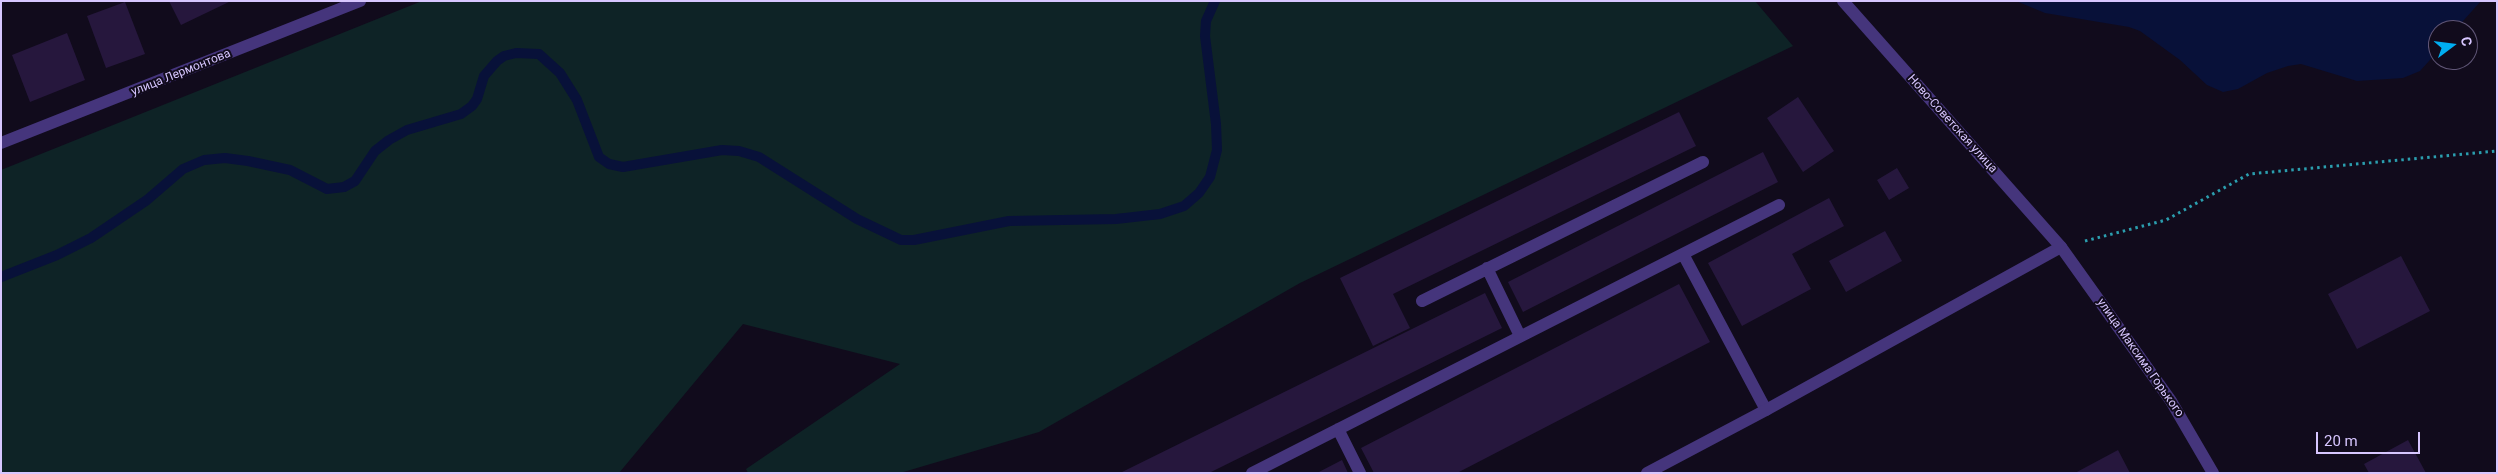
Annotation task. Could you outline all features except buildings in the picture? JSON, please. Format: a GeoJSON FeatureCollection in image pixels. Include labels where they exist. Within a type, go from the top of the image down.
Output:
{"type":"FeatureCollection","features":[{"type":"Feature","properties":{"kind":"street","name":"улица Лермонтова"},"geometry":{"type":"LineString","coordinates":[[1,143],[360,1]]}},
{"type":"Feature","properties":{"kind":"street","name":"Ново-Советская улица"},"geometry":{"type":"LineString","coordinates":[[1844,1],[2061,247]]}},
{"type":"Feature","properties":{"kind":"street"},"geometry":{"type":"LineString","coordinates":[[1422,300],[1703,162]]}},
{"type":"Feature","properties":{"kind":"street"},"geometry":{"type":"LineString","coordinates":[[1252,473],[1779,205]]}},
{"type":"Feature","properties":{"kind":"street"},"geometry":{"type":"LineString","coordinates":[[1647,473],[1766,410],[2061,247]]}},
{"type":"Feature","properties":{"kind":"street","name":"улица Максима Горького"},"geometry":{"type":"LineString","coordinates":[[2061,247],[2171,401],[2213,473]]}},
{"type":"Feature","properties":{"kind":"street"},"geometry":{"type":"LineString","coordinates":[[1683,254],[1766,410]]}},
{"type":"Feature","properties":{"kind":"street"},"geometry":{"type":"LineString","coordinates":[[1487,268],[1520,336]]}},
{"type":"Feature","properties":{"kind":"street"},"geometry":{"type":"LineString","coordinates":[[1338,429],[1360,473]]}},
{"type":"Feature","properties":{"kind":"path"},"geometry":{"type":"LineString","coordinates":[[2061,247],[2166,220],[2249,174],[2497,151]]}},
{"type":"Feature","properties":{"kind":"green space"},"geometry":{"type":"Polygon","coordinates":[[[422,1],[1755,1],[1793,46],[1300,283],[1039,432],[900,473],[748,473],[746,469],[900,364],[743,324],[619,473],[1,473],[1,170],[422,1]]]}},
{"type":"Feature","properties":{"kind":"shaded area"},"geometry":{"type":"Polygon","coordinates":[[[2016,1],[2481,1],[2464,20],[2428,20],[2428,62],[2420,71],[2403,78],[2357,81],[2301,64],[2267,73],[2238,89],[2223,92],[2207,85],[2180,60],[2140,31],[2129,27],[2045,13],[2016,1]]]}},
{"type":"Feature","properties":{"kind":"waterway"},"geometry":{"type":"LineString","coordinates":[[1,277],[57,255],[91,238],[147,200],[183,169],[204,160],[225,158],[248,161],[290,170],[327,189],[344,187],[355,181],[375,151],[389,140],[407,130],[461,114],[472,106],[477,99],[484,76],[497,61],[504,56],[516,53],[539,54],[560,73],[577,100],[599,157],[609,164],[623,167],[722,150],[739,151],[759,157],[857,219],[901,240],[914,240],[1009,221],[1116,219],[1160,214],[1184,206],[1199,193],[1210,177],[1217,150],[1216,124],[1205,36],[1206,21],[1215,1]]}}]}
